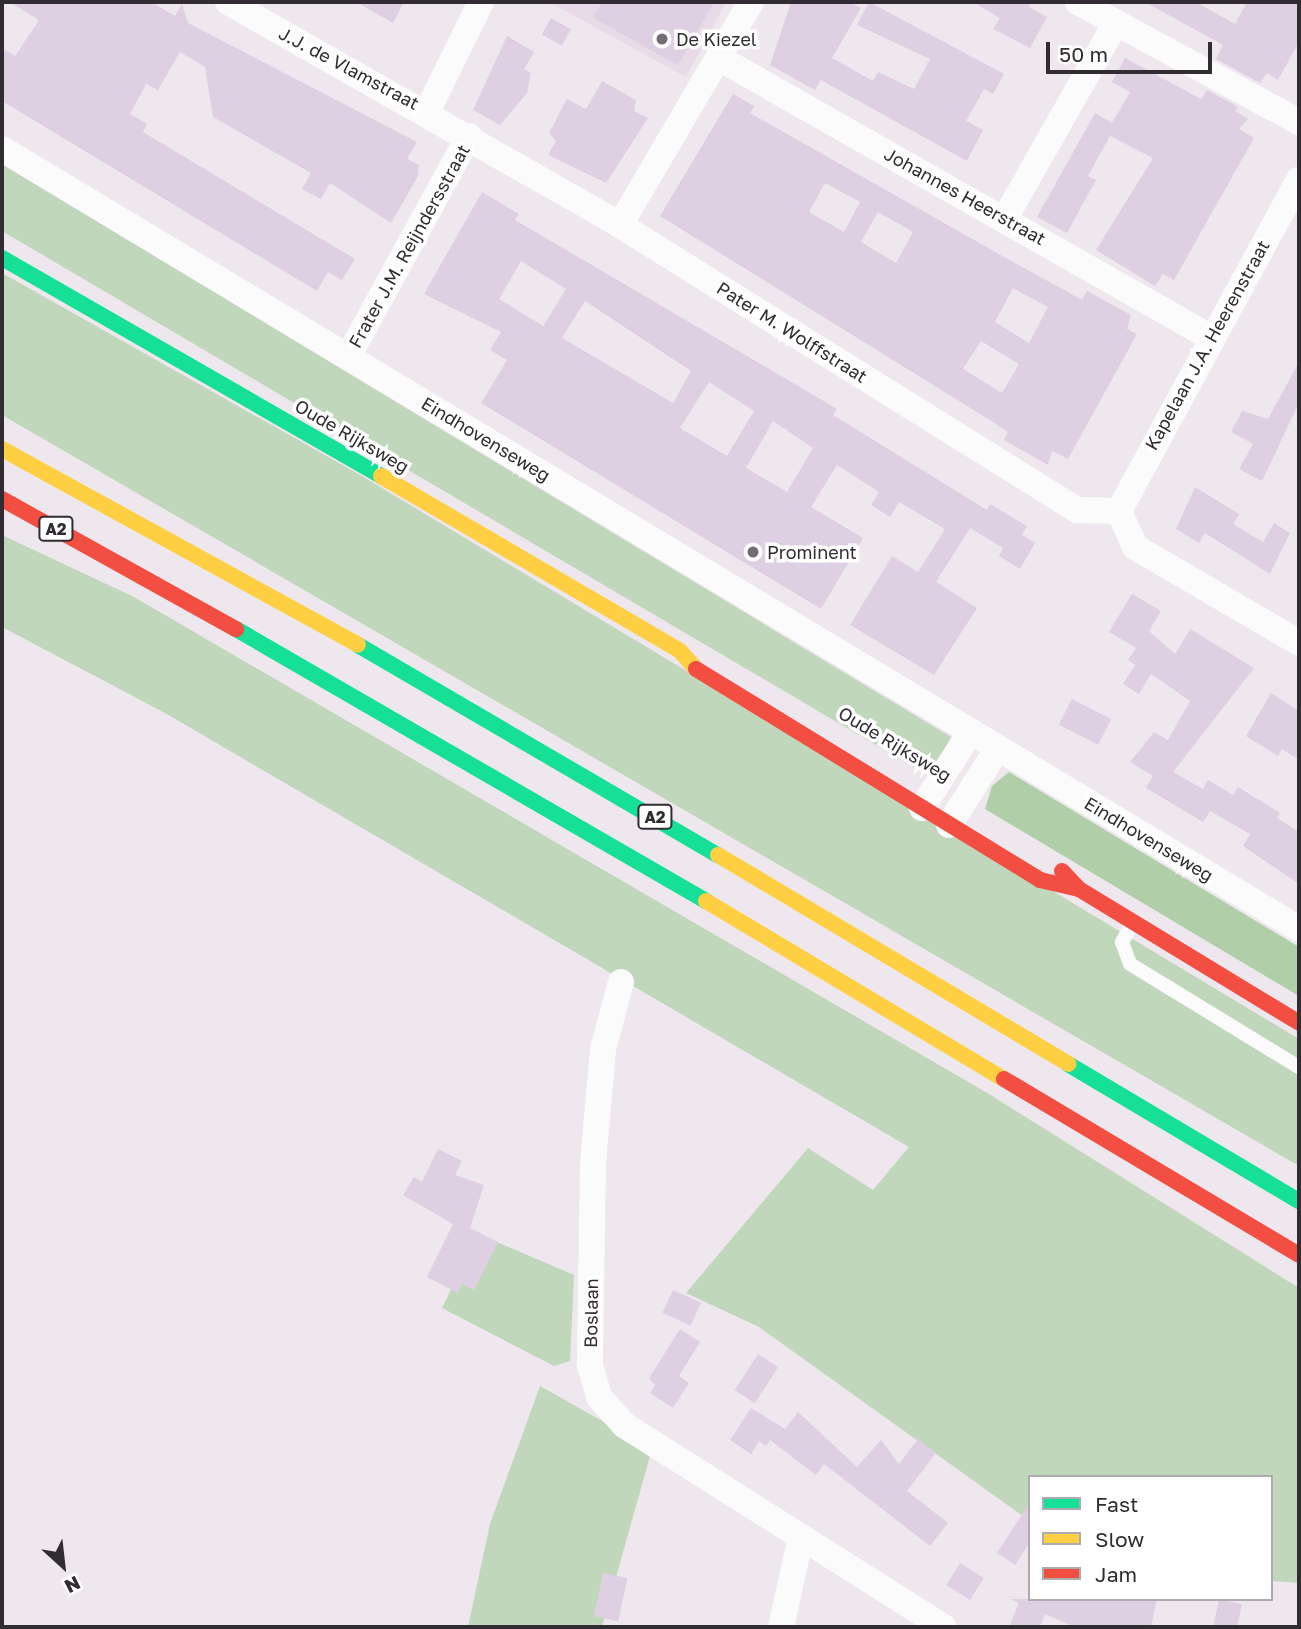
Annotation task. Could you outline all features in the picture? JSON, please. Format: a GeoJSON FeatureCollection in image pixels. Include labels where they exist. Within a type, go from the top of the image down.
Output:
{"type":"FeatureCollection","features":[{"type":"Feature","properties":{"kind":"main road","name":"Oude Rijksweg"},"geometry":{"type":"LineString","coordinates":[[2,258],[680,652],[700,674],[926,793],[964,816],[1040,880],[1079,889]]}},
{"type":"Feature","properties":{"kind":"main road","name":"A2"},"geometry":{"type":"LineString","coordinates":[[2,449],[461,702],[1299,1201]]}},
{"type":"Feature","properties":{"kind":"main road","name":"A2"},"geometry":{"type":"LineString","coordinates":[[2,499],[439,741],[1299,1255]]}},
{"type":"Feature","properties":{"kind":"main road","name":"Oude Rijksweg"},"geometry":{"type":"LineString","coordinates":[[680,652],[712,657],[770,692]]}},
{"type":"Feature","properties":{"kind":"main road","name":"Oude Rijksweg"},"geometry":{"type":"LineString","coordinates":[[926,793],[964,816]]}},
{"type":"Feature","properties":{"kind":"main road","name":"Oude Rijksweg"},"geometry":{"type":"LineString","coordinates":[[1053,861],[1079,889],[1299,1023]]}},
{"type":"Feature","properties":{"kind":"street","name":"J.J. de Vlamstraat"},"geometry":{"type":"LineString","coordinates":[[228,2],[428,110],[469,136]]}},
{"type":"Feature","properties":{"kind":"street"},"geometry":{"type":"LineString","coordinates":[[428,110],[481,2]]}},
{"type":"Feature","properties":{"kind":"street"},"geometry":{"type":"LineString","coordinates":[[620,225],[751,2]]}},
{"type":"Feature","properties":{"kind":"street"},"geometry":{"type":"LineString","coordinates":[[1078,2],[1299,122]]}},
{"type":"Feature","properties":{"kind":"street"},"geometry":{"type":"LineString","coordinates":[[1005,218],[1116,23]]}},
{"type":"Feature","properties":{"kind":"street","name":"Johannes Heerstraat"},"geometry":{"type":"LineString","coordinates":[[719,58],[1005,218],[1210,337]]}},
{"type":"Feature","properties":{"kind":"street","name":"Pater M. Wolffstraat"},"geometry":{"type":"LineString","coordinates":[[469,136],[620,225],[1077,510],[1119,511]]}},
{"type":"Feature","properties":{"kind":"street","name":"Frater J.M. Reijndersstraat"},"geometry":{"type":"LineString","coordinates":[[348,356],[469,136]]}},
{"type":"Feature","properties":{"kind":"street","name":"Eindhovenseweg"},"geometry":{"type":"LineString","coordinates":[[2,149],[1299,929]]}},
{"type":"Feature","properties":{"kind":"street","name":"Kapelaan J.A. Heerenstraat"},"geometry":{"type":"LineString","coordinates":[[1119,511],[1210,337],[1299,180]]}},
{"type":"Feature","properties":{"kind":"street"},"geometry":{"type":"LineString","coordinates":[[1119,511],[1135,547],[1299,643]]}},
{"type":"Feature","properties":{"kind":"street"},"geometry":{"type":"LineString","coordinates":[[926,793],[971,731]]}},
{"type":"Feature","properties":{"kind":"street"},"geometry":{"type":"LineString","coordinates":[[964,816],[998,748]]}},
{"type":"Feature","properties":{"kind":"street","name":"Boslaan"},"geometry":{"type":"LineString","coordinates":[[621,982],[603,1049],[593,1163],[590,1365],[599,1397],[624,1425],[944,1627]]}},
{"type":"Feature","properties":{"kind":"street"},"geometry":{"type":"LineString","coordinates":[[781,1627],[801,1537]]}},
{"type":"Feature","properties":{"kind":"lane"},"geometry":{"type":"LineString","coordinates":[[1133,923],[1122,942],[1130,964],[1299,1067]]}},
{"type":"Feature","properties":{"kind":"shaded area","name":"De Kiezel"},"geometry":{"type":"Polygon","coordinates":[[[549,2],[726,2],[686,77],[549,2]]]}},
{"type":"Feature","properties":{"kind":"green space"},"geometry":{"type":"Polygon","coordinates":[[[2,164],[951,737],[940,759],[920,771],[2,231],[2,164]]]}},
{"type":"Feature","properties":{"kind":"green space"},"geometry":{"type":"Polygon","coordinates":[[[2,273],[362,476],[1299,1039],[1299,1166],[2,415],[2,273]]]}},
{"type":"Feature","properties":{"kind":"green space"},"geometry":{"type":"Polygon","coordinates":[[[2,535],[134,597],[989,1094],[1299,1288],[1299,1583],[1273,1581],[1273,1475],[1028,1475],[1028,1520],[759,1327],[686,1293],[808,1148],[873,1190],[909,1147],[165,713],[2,627],[2,535]]]}},
{"type":"Feature","properties":{"kind":"green space"},"geometry":{"type":"Polygon","coordinates":[[[1009,772],[1299,947],[1299,996],[985,809],[992,786],[1009,772]]]}},
{"type":"Feature","properties":{"kind":"green space"},"geometry":{"type":"Polygon","coordinates":[[[478,1234],[574,1275],[570,1361],[554,1366],[442,1308],[478,1234]]]}},
{"type":"Feature","properties":{"kind":"green space"},"geometry":{"type":"Polygon","coordinates":[[[540,1386],[652,1449],[602,1627],[468,1627],[490,1524],[540,1386]]]}},
{"type":"Feature","properties":{"kind":"building"},"geometry":{"type":"Polygon","coordinates":[[[9,2],[151,2],[175,16],[182,4],[188,23],[417,142],[407,159],[419,165],[418,176],[391,223],[330,183],[321,199],[302,189],[311,173],[213,117],[205,67],[180,52],[158,90],[146,84],[130,114],[147,124],[143,132],[355,259],[342,280],[328,272],[317,291],[2,101],[2,48],[15,56],[39,20],[9,2]]]}},
{"type":"Feature","properties":{"kind":"building"},"geometry":{"type":"Polygon","coordinates":[[[356,2],[404,2],[393,23],[356,2]]]}},
{"type":"Feature","properties":{"kind":"building","name":"De Kiezel"},"geometry":{"type":"Polygon","coordinates":[[[602,2],[714,2],[678,65],[593,18],[602,2]]]}},
{"type":"Feature","properties":{"kind":"building"},"geometry":{"type":"Polygon","coordinates":[[[791,2],[849,2],[861,8],[832,58],[873,81],[878,72],[914,89],[930,59],[857,25],[869,2],[1004,74],[993,94],[984,89],[966,121],[983,130],[967,161],[821,80],[815,90],[770,65],[791,2]]]}},
{"type":"Feature","properties":{"kind":"building"},"geometry":{"type":"Polygon","coordinates":[[[973,2],[1032,2],[1029,7],[1047,17],[1030,48],[993,29],[1000,18],[973,2]]]}},
{"type":"Feature","properties":{"kind":"building"},"geometry":{"type":"Polygon","coordinates":[[[1145,2],[1196,2],[1235,24],[1247,2],[1299,2],[1299,42],[1278,80],[1267,73],[1260,83],[1216,59],[1223,45],[1145,2]]]}},
{"type":"Feature","properties":{"kind":"building"},"geometry":{"type":"Polygon","coordinates":[[[551,18],[571,29],[562,46],[542,35],[551,18]]]}},
{"type":"Feature","properties":{"kind":"building"},"geometry":{"type":"Polygon","coordinates":[[[507,36],[534,52],[524,69],[531,73],[527,93],[500,125],[473,110],[507,36]]]}},
{"type":"Feature","properties":{"kind":"building"},"geometry":{"type":"Polygon","coordinates":[[[1125,58],[1201,99],[1207,90],[1238,107],[1235,111],[1248,119],[1239,129],[1254,138],[1174,280],[1163,274],[1155,286],[1096,250],[1153,158],[1110,136],[1088,176],[1096,180],[1067,233],[1037,217],[1095,113],[1112,123],[1130,92],[1112,82],[1125,58]]]}},
{"type":"Feature","properties":{"kind":"building"},"geometry":{"type":"Polygon","coordinates":[[[602,81],[636,100],[634,111],[648,118],[606,183],[548,155],[556,141],[549,133],[567,99],[586,109],[602,81]]]}},
{"type":"Feature","properties":{"kind":"building"},"geometry":{"type":"Polygon","coordinates":[[[733,94],[754,106],[750,113],[997,253],[1082,300],[1087,291],[1131,315],[1127,329],[1137,334],[1068,459],[1052,451],[1048,465],[1004,440],[1008,432],[993,422],[660,216],[733,94]],[[825,183],[809,212],[844,232],[860,202],[825,183]],[[878,212],[861,242],[896,263],[913,232],[878,212]],[[1013,288],[995,322],[1029,343],[1048,307],[1013,288]],[[981,341],[963,369],[1002,393],[1019,364],[981,341]]]}},
{"type":"Feature","properties":{"kind":"building"},"geometry":{"type":"Polygon","coordinates":[[[482,192],[519,214],[515,220],[837,409],[833,415],[987,510],[990,504],[1027,526],[1022,535],[1035,543],[1020,569],[999,556],[1003,548],[970,528],[936,582],[977,608],[934,675],[850,625],[892,556],[918,572],[945,529],[899,502],[890,517],[871,505],[879,492],[837,465],[811,507],[863,538],[821,609],[481,403],[507,360],[490,350],[501,332],[424,294],[482,192]],[[521,261],[499,299],[543,326],[566,289],[521,261]],[[585,301],[562,338],[673,403],[691,371],[585,301]],[[709,382],[680,428],[727,456],[754,411],[709,382]],[[773,421],[746,468],[787,492],[813,448],[773,421]]]}},
{"type":"Feature","properties":{"kind":"building"},"geometry":{"type":"Polygon","coordinates":[[[1299,362],[1299,403],[1262,481],[1239,469],[1253,444],[1231,432],[1242,411],[1268,419],[1299,362]]]}},
{"type":"Feature","properties":{"kind":"building"},"geometry":{"type":"Polygon","coordinates":[[[1195,487],[1239,514],[1233,524],[1263,542],[1274,523],[1290,533],[1270,574],[1205,533],[1199,543],[1176,529],[1195,487]]]}},
{"type":"Feature","properties":{"kind":"building"},"geometry":{"type":"Polygon","coordinates":[[[1132,594],[1161,611],[1149,631],[1175,654],[1190,629],[1254,668],[1173,772],[1203,789],[1208,780],[1233,795],[1238,787],[1280,813],[1277,818],[1299,832],[1299,884],[1243,846],[1250,834],[1210,811],[1203,822],[1146,788],[1153,776],[1130,762],[1154,732],[1168,740],[1190,701],[1151,674],[1139,694],[1123,684],[1135,665],[1128,660],[1136,648],[1109,632],[1132,594]]]}},
{"type":"Feature","properties":{"kind":"building"},"geometry":{"type":"Polygon","coordinates":[[[1271,693],[1299,711],[1299,760],[1282,749],[1278,756],[1246,736],[1271,693]]]}},
{"type":"Feature","properties":{"kind":"building"},"geometry":{"type":"Polygon","coordinates":[[[1072,699],[1111,719],[1098,745],[1059,725],[1072,699]]]}},
{"type":"Feature","properties":{"kind":"building"},"geometry":{"type":"Polygon","coordinates":[[[438,1149],[462,1161],[455,1175],[484,1185],[470,1228],[498,1242],[474,1290],[462,1284],[458,1293],[427,1277],[453,1224],[403,1195],[414,1177],[422,1182],[438,1149]]]}},
{"type":"Feature","properties":{"kind":"building"},"geometry":{"type":"Polygon","coordinates":[[[673,1290],[701,1303],[691,1326],[662,1313],[673,1290]]]}},
{"type":"Feature","properties":{"kind":"building"},"geometry":{"type":"Polygon","coordinates":[[[680,1329],[700,1342],[679,1376],[689,1383],[673,1408],[650,1393],[655,1385],[649,1378],[680,1329]]]}},
{"type":"Feature","properties":{"kind":"building"},"geometry":{"type":"Polygon","coordinates":[[[758,1354],[778,1367],[755,1403],[735,1390],[758,1354]]]}},
{"type":"Feature","properties":{"kind":"building"},"geometry":{"type":"Polygon","coordinates":[[[751,1408],[785,1429],[798,1412],[857,1467],[881,1440],[899,1464],[918,1439],[936,1453],[907,1491],[948,1523],[930,1546],[824,1464],[816,1475],[770,1440],[766,1446],[759,1441],[751,1454],[730,1440],[751,1408]]]}},
{"type":"Feature","properties":{"kind":"building"},"geometry":{"type":"Polygon","coordinates":[[[1028,1505],[1028,1545],[1015,1565],[997,1553],[1028,1505]]]}},
{"type":"Feature","properties":{"kind":"building"},"geometry":{"type":"Polygon","coordinates":[[[960,1563],[984,1578],[970,1600],[946,1585],[960,1563]]]}},
{"type":"Feature","properties":{"kind":"building"},"geometry":{"type":"Polygon","coordinates":[[[603,1573],[627,1578],[618,1621],[594,1616],[603,1573]]]}},
{"type":"Feature","properties":{"kind":"building"},"geometry":{"type":"Polygon","coordinates":[[[1010,1599],[1157,1601],[1151,1627],[1075,1627],[1045,1614],[1040,1627],[1009,1627],[1019,1603],[1010,1599]]]}},
{"type":"Feature","properties":{"kind":"building"},"geometry":{"type":"Polygon","coordinates":[[[1219,1601],[1242,1604],[1237,1627],[1213,1627],[1219,1601]]]}},
{"type":"Feature","properties":{"kind":"traffic: fast"},"geometry":{"type":"LineString","coordinates":[[2,258],[381,476]]}},
{"type":"Feature","properties":{"kind":"traffic: fast"},"geometry":{"type":"LineString","coordinates":[[236,629],[706,901]]}},
{"type":"Feature","properties":{"kind":"traffic: fast"},"geometry":{"type":"LineString","coordinates":[[358,645],[718,855]]}},
{"type":"Feature","properties":{"kind":"traffic: fast"},"geometry":{"type":"LineString","coordinates":[[1068,1064],[1299,1201]]}},
{"type":"Feature","properties":{"kind":"traffic: slow"},"geometry":{"type":"LineString","coordinates":[[2,449],[358,645]]}},
{"type":"Feature","properties":{"kind":"traffic: slow"},"geometry":{"type":"LineString","coordinates":[[381,476],[680,651],[696,669]]}},
{"type":"Feature","properties":{"kind":"traffic: slow"},"geometry":{"type":"LineString","coordinates":[[718,855],[1068,1064]]}},
{"type":"Feature","properties":{"kind":"traffic: slow"},"geometry":{"type":"LineString","coordinates":[[706,901],[1004,1079]]}},
{"type":"Feature","properties":{"kind":"traffic: jam"},"geometry":{"type":"LineString","coordinates":[[2,499],[236,629]]}},
{"type":"Feature","properties":{"kind":"traffic: jam"},"geometry":{"type":"LineString","coordinates":[[696,669],[1040,880],[1079,889]]}},
{"type":"Feature","properties":{"kind":"traffic: jam"},"geometry":{"type":"LineString","coordinates":[[1062,871],[1079,889],[1299,1023]]}},
{"type":"Feature","properties":{"kind":"traffic: jam"},"geometry":{"type":"LineString","coordinates":[[1004,1079],[1299,1255]]}},
{"type":"Feature","properties":{"kind":"place","name":"De Kiezel"},"geometry":{"type":"Point","coordinates":[662,39]}},
{"type":"Feature","properties":{"kind":"place","name":"Prominent"},"geometry":{"type":"Point","coordinates":[753,552]}}]}
